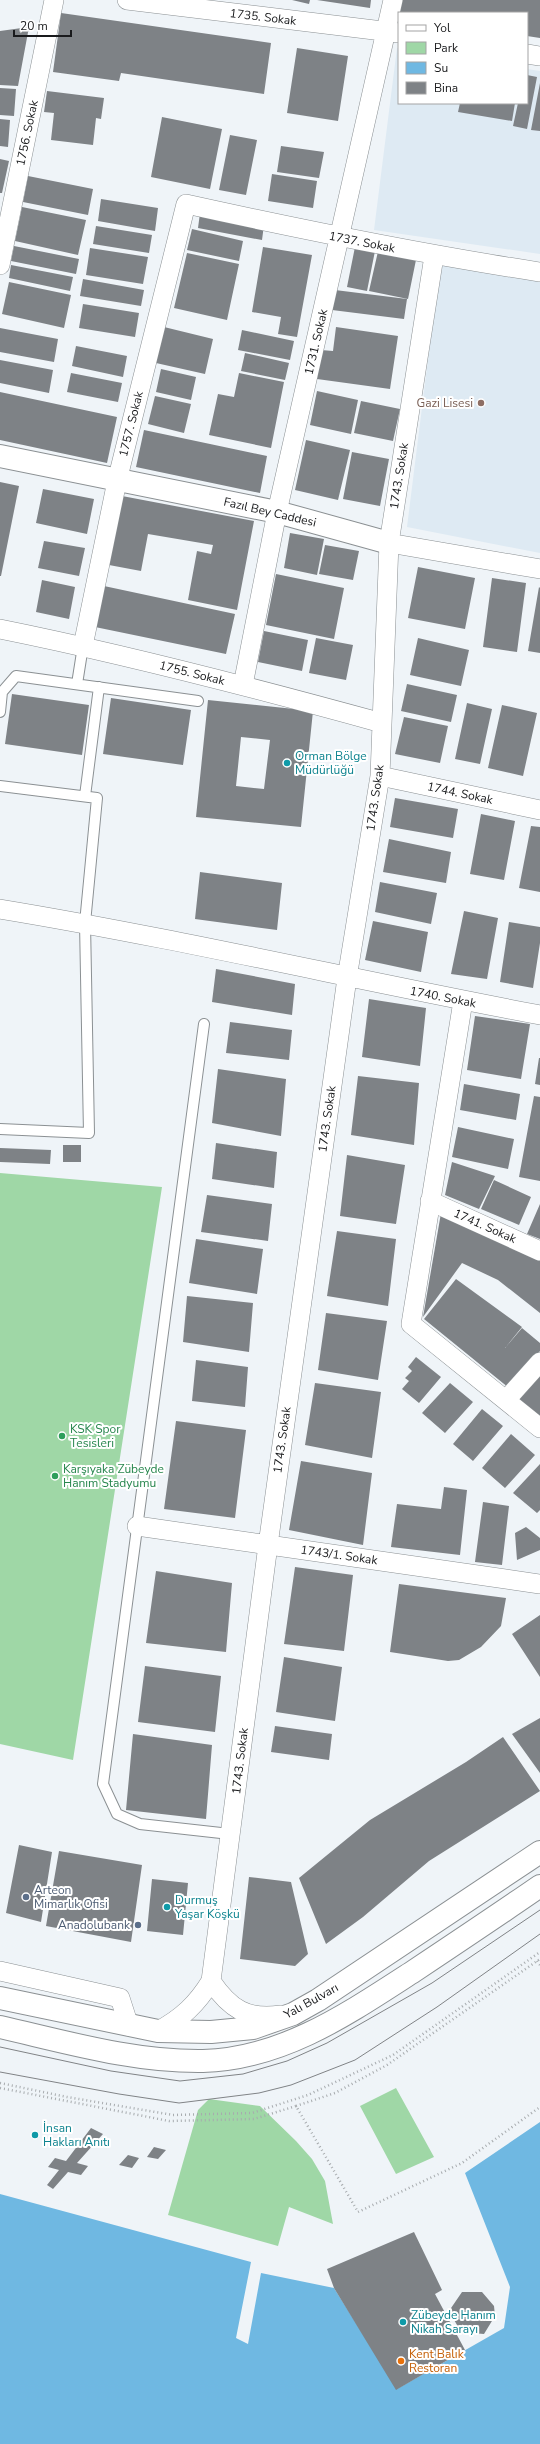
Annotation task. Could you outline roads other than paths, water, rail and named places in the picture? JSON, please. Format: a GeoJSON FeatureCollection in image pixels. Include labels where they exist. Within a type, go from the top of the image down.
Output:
{"type":"FeatureCollection","features":[{"type":"Feature","properties":{"kind":"main road","name":"Fazıl Bey Caddesi"},"geometry":{"type":"LineString","coordinates":[[0,456],[117,481],[277,512],[389,543]]}},
{"type":"Feature","properties":{"kind":"main road","name":"Yalı Bulvarı"},"geometry":{"type":"LineString","coordinates":[[0,1998],[158,2031],[211,2032],[253,2028],[293,2014],[408,1942],[540,1852]]}},
{"type":"Feature","properties":{"kind":"main road"},"geometry":{"type":"LineString","coordinates":[[0,2028],[147,2059],[203,2061],[253,2056],[301,2038],[364,2004],[540,1886]]}},
{"type":"Feature","properties":{"kind":"street","name":"1756. Sokak"},"geometry":{"type":"LineString","coordinates":[[0,265],[54,0]]}},
{"type":"Feature","properties":{"kind":"street","name":"1735. Sokak"},"geometry":{"type":"LineString","coordinates":[[127,0],[393,33]]}},
{"type":"Feature","properties":{"kind":"street","name":"1731. Sokak"},"geometry":{"type":"LineString","coordinates":[[244,685],[277,512],[340,238],[393,33],[393,0]]}},
{"type":"Feature","properties":{"kind":"street"},"geometry":{"type":"LineString","coordinates":[[528,54],[540,56]]}},
{"type":"Feature","properties":{"kind":"street","name":"1737. Sokak"},"geometry":{"type":"LineString","coordinates":[[186,204],[340,238],[434,256],[540,272]]}},
{"type":"Feature","properties":{"kind":"street","name":"1757. Sokak"},"geometry":{"type":"LineString","coordinates":[[83,646],[117,481],[186,204]]}},
{"type":"Feature","properties":{"kind":"street","name":"1743. Sokak"},"geometry":{"type":"LineString","coordinates":[[158,2031],[188,2012],[203,1995],[211,1981],[268,1545],[347,978],[380,776],[389,543],[434,256]]}},
{"type":"Feature","properties":{"kind":"street","name":"Fazıl Bey Caddesi"},"geometry":{"type":"LineString","coordinates":[[389,543],[540,569]]}},
{"type":"Feature","properties":{"kind":"street","name":"1755. Sokak"},"geometry":{"type":"LineString","coordinates":[[0,629],[83,646],[244,685],[382,723]]}},
{"type":"Feature","properties":{"kind":"street","name":"1744. Sokak"},"geometry":{"type":"LineString","coordinates":[[380,776],[540,810]]}},
{"type":"Feature","properties":{"kind":"street","name":"1740. Sokak"},"geometry":{"type":"LineString","coordinates":[[0,909],[84,923],[347,978],[540,1015]]}},
{"type":"Feature","properties":{"kind":"street"},"geometry":{"type":"LineString","coordinates":[[463,1001],[411,1324],[540,1428]]}},
{"type":"Feature","properties":{"kind":"street","name":"1741. Sokak"},"geometry":{"type":"LineString","coordinates":[[430,1200],[540,1251]]}},
{"type":"Feature","properties":{"kind":"street"},"geometry":{"type":"LineString","coordinates":[[506,1400],[540,1362]]}},
{"type":"Feature","properties":{"kind":"street","name":"1743/1. Sokak"},"geometry":{"type":"LineString","coordinates":[[137,1526],[540,1584]]}},
{"type":"Feature","properties":{"kind":"street"},"geometry":{"type":"LineString","coordinates":[[0,1971],[120,1998],[129,2026]]}},
{"type":"Feature","properties":{"kind":"street"},"geometry":{"type":"LineString","coordinates":[[211,1981],[230,2006],[247,2014],[267,2017],[293,2014]]}},
{"type":"Feature","properties":{"kind":"lane"},"geometry":{"type":"LineString","coordinates":[[78,684],[83,646]]}},
{"type":"Feature","properties":{"kind":"lane"},"geometry":{"type":"LineString","coordinates":[[0,712],[2,692],[16,676],[198,701]]}},
{"type":"Feature","properties":{"kind":"lane"},"geometry":{"type":"LineString","coordinates":[[84,796],[99,687]]}},
{"type":"Feature","properties":{"kind":"lane"},"geometry":{"type":"LineString","coordinates":[[0,786],[97,798],[84,923],[89,1133],[0,1129]]}},
{"type":"Feature","properties":{"kind":"lane"},"geometry":{"type":"LineString","coordinates":[[204,1024],[103,1784],[117,1814],[129,1820],[140,1824],[230,1834]]}},
{"type":"Feature","properties":{"kind":"water"},"geometry":{"type":"Polygon","coordinates":[[[540,2122],[540,2444],[0,2444],[0,2194],[251,2262],[236,2338],[248,2344],[261,2273],[334,2288],[397,2389],[504,2328],[510,2287],[465,2173],[540,2122]]]}},
{"type":"Feature","properties":{"kind":"tram line"},"geometry":{"type":"LineString","coordinates":[[0,2047],[111,2071],[180,2081],[243,2074],[287,2061],[327,2043],[432,1983],[540,1910]]}},
{"type":"Feature","properties":{"kind":"tram line"},"geometry":{"type":"LineString","coordinates":[[0,2072],[119,2094],[179,2103],[259,2093],[291,2085],[355,2060],[437,2007],[540,1934]]}},
{"type":"Feature","properties":{"kind":"place","name":"Gazi Lisesi"},"geometry":{"type":"Point","coordinates":[481,403]}},
{"type":"Feature","properties":{"kind":"place","name":"Orman Bölge Müdürlüğü"},"geometry":{"type":"Point","coordinates":[287,763]}},
{"type":"Feature","properties":{"kind":"place","name":"KSK Spor Tesisleri"},"geometry":{"type":"Point","coordinates":[62,1436]}},
{"type":"Feature","properties":{"kind":"place","name":"Karşıyaka Zübeyde Hanım Stadyumu"},"geometry":{"type":"Point","coordinates":[55,1476]}},
{"type":"Feature","properties":{"kind":"place","name":"Arteon Mimarlık Ofisi"},"geometry":{"type":"Point","coordinates":[26,1897]}},
{"type":"Feature","properties":{"kind":"place","name":"Durmuş Yaşar Köşkü"},"geometry":{"type":"Point","coordinates":[167,1907]}},
{"type":"Feature","properties":{"kind":"place","name":"Anadolubank"},"geometry":{"type":"Point","coordinates":[138,1925]}},
{"type":"Feature","properties":{"kind":"place","name":"İnsan Hakları Anıtı"},"geometry":{"type":"Point","coordinates":[35,2135]}},
{"type":"Feature","properties":{"kind":"place","name":"Zübeyde Hanım Nikah Sarayı"},"geometry":{"type":"Point","coordinates":[403,2322]}},
{"type":"Feature","properties":{"kind":"place","name":"Kent Balık Restoran"},"geometry":{"type":"Point","coordinates":[401,2361]}}]}
